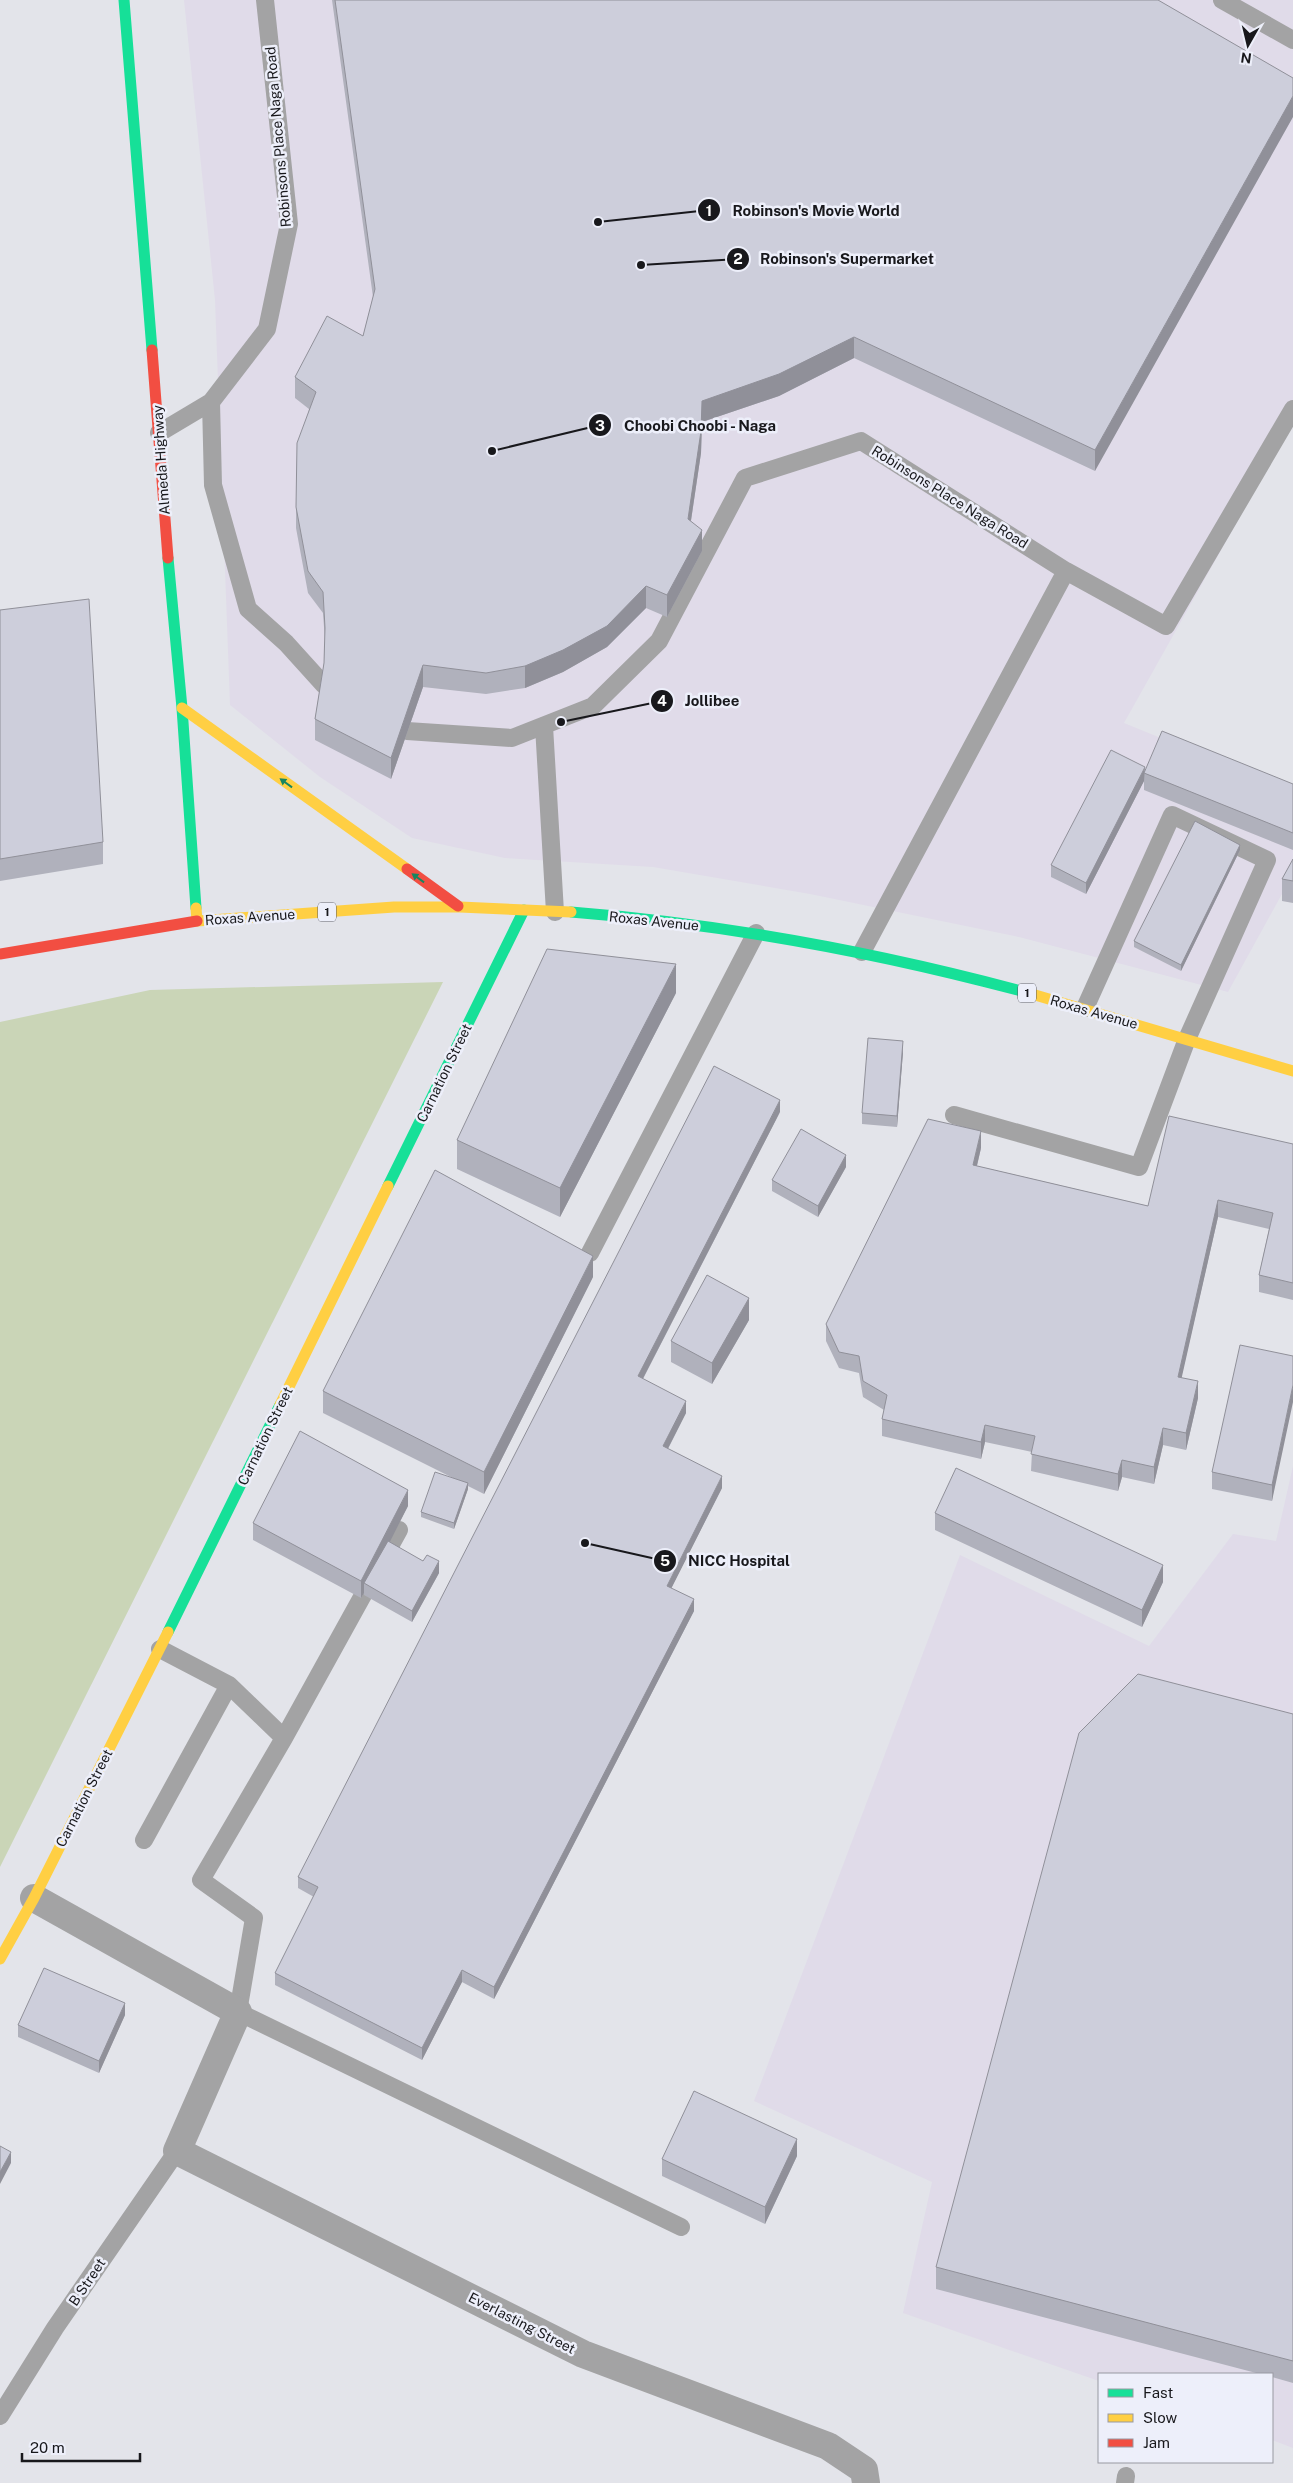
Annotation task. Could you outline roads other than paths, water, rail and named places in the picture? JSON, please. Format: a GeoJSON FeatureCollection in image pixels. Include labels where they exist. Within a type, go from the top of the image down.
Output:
{"type":"FeatureCollection","features":[{"type":"Feature","properties":{"kind":"main road","name":"Almeda Highway"},"geometry":{"type":"LineString","coordinates":[[124,0],[182,708],[197,921]]}},
{"type":"Feature","properties":{"kind":"main road"},"geometry":{"type":"LineString","coordinates":[[182,708],[458,906]]}},
{"type":"Feature","properties":{"kind":"main road","name":"Roxas Avenue"},"geometry":{"type":"LineString","coordinates":[[0,954],[197,921],[355,910],[458,906],[555,912],[699,925],[862,952],[1085,1008],[1293,1072]]}},
{"type":"Feature","properties":{"kind":"main road","name":"Carnation Street"},"geometry":{"type":"LineString","coordinates":[[0,1959],[34,1898],[160,1649],[524,910]]}},
{"type":"Feature","properties":{"kind":"street"},"geometry":{"type":"LineString","coordinates":[[34,1898],[238,2012],[177,2151]]}},
{"type":"Feature","properties":{"kind":"street","name":"Everlasting Street"},"geometry":{"type":"LineString","coordinates":[[177,2151],[583,2354],[828,2446],[864,2470],[866,2483]]}},
{"type":"Feature","properties":{"kind":"lane","name":"Robinsons Place Naga Road"},"geometry":{"type":"LineString","coordinates":[[159,433],[211,402],[267,329],[289,224],[265,0]]}},
{"type":"Feature","properties":{"kind":"lane"},"geometry":{"type":"LineString","coordinates":[[1222,0],[1293,40]]}},
{"type":"Feature","properties":{"kind":"lane"},"geometry":{"type":"LineString","coordinates":[[211,402],[213,484],[248,609],[286,643],[324,685]]}},
{"type":"Feature","properties":{"kind":"lane","name":"Robinsons Place Naga Road"},"geometry":{"type":"LineString","coordinates":[[407,731],[512,738],[593,706],[659,641],[745,478],[861,441],[1066,571],[1166,626],[1293,409]]}},
{"type":"Feature","properties":{"kind":"lane"},"geometry":{"type":"LineString","coordinates":[[862,952],[1066,571]]}},
{"type":"Feature","properties":{"kind":"lane"},"geometry":{"type":"LineString","coordinates":[[544,726],[555,912]]}},
{"type":"Feature","properties":{"kind":"lane"},"geometry":{"type":"LineString","coordinates":[[954,1115],[1139,1167],[1187,1039],[1267,860],[1172,815],[1085,1008]]}},
{"type":"Feature","properties":{"kind":"lane"},"geometry":{"type":"LineString","coordinates":[[590,1253],[756,933]]}},
{"type":"Feature","properties":{"kind":"lane"},"geometry":{"type":"LineString","coordinates":[[399,1530],[284,1738],[200,1880],[254,1918],[238,2012],[681,2227]]}},
{"type":"Feature","properties":{"kind":"lane"},"geometry":{"type":"LineString","coordinates":[[160,1649],[229,1684],[284,1738]]}},
{"type":"Feature","properties":{"kind":"lane"},"geometry":{"type":"LineString","coordinates":[[144,1840],[229,1684]]}},
{"type":"Feature","properties":{"kind":"lane","name":"B Street"},"geometry":{"type":"LineString","coordinates":[[0,2416],[56,2328],[177,2151]]}},
{"type":"Feature","properties":{"kind":"place","name":"Robinson's Movie World"},"geometry":{"type":"Point","coordinates":[598,222]}},
{"type":"Feature","properties":{"kind":"place","name":"Robinson's Supermarket"},"geometry":{"type":"Point","coordinates":[641,265]}},
{"type":"Feature","properties":{"kind":"place","name":"Choobi Choobi - Naga"},"geometry":{"type":"Point","coordinates":[492,451]}},
{"type":"Feature","properties":{"kind":"place","name":"Jollibee"},"geometry":{"type":"Point","coordinates":[561,722]}},
{"type":"Feature","properties":{"kind":"place","name":"NICC Hospital"},"geometry":{"type":"Point","coordinates":[585,1543]}}]}
